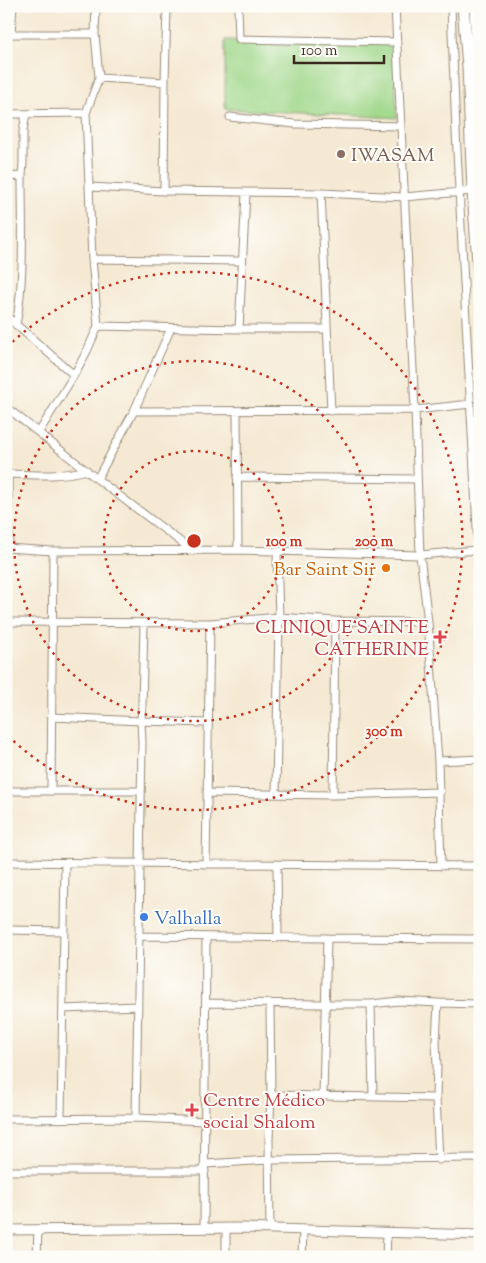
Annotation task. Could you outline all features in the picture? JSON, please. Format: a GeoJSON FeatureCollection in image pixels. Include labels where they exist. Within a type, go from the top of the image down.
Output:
{"type":"FeatureCollection","features":[{"type":"Feature","properties":{"kind":"main road"},"geometry":{"type":"LineString","coordinates":[[463,6],[475,133],[473,191],[480,290]]}},
{"type":"Feature","properties":{"kind":"main road"},"geometry":{"type":"LineString","coordinates":[[475,6],[480,94]]}},
{"type":"Feature","properties":{"kind":"street"},"geometry":{"type":"LineString","coordinates":[[13,6],[8,34],[95,34]]}},
{"type":"Feature","properties":{"kind":"street"},"geometry":{"type":"LineString","coordinates":[[39,432],[74,375],[98,326],[92,259],[86,113],[99,78],[95,34],[96,6]]}},
{"type":"Feature","properties":{"kind":"street"},"geometry":{"type":"LineString","coordinates":[[164,191],[164,82],[167,6]]}},
{"type":"Feature","properties":{"kind":"street"},"geometry":{"type":"LineString","coordinates":[[238,6],[239,39],[397,42]]}},
{"type":"Feature","properties":{"kind":"street"},"geometry":{"type":"LineString","coordinates":[[395,6],[415,410],[420,555],[428,622],[438,760],[441,866]]}},
{"type":"Feature","properties":{"kind":"street"},"geometry":{"type":"LineString","coordinates":[[451,6],[480,584]]}},
{"type":"Feature","properties":{"kind":"street"},"geometry":{"type":"LineString","coordinates":[[99,78],[164,82]]}},
{"type":"Feature","properties":{"kind":"street"},"geometry":{"type":"LineString","coordinates":[[6,114],[86,113]]}},
{"type":"Feature","properties":{"kind":"street"},"geometry":{"type":"LineString","coordinates":[[16,325],[20,300],[22,236],[22,131],[26,114]]}},
{"type":"Feature","properties":{"kind":"street"},"geometry":{"type":"LineString","coordinates":[[230,117],[295,124],[401,126]]}},
{"type":"Feature","properties":{"kind":"street"},"geometry":{"type":"LineString","coordinates":[[6,177],[22,176]]}},
{"type":"Feature","properties":{"kind":"street"},"geometry":{"type":"LineString","coordinates":[[90,187],[164,191],[321,193],[404,198],[473,191]]}},
{"type":"Feature","properties":{"kind":"street"},"geometry":{"type":"LineString","coordinates":[[239,329],[246,193]]}},
{"type":"Feature","properties":{"kind":"street"},"geometry":{"type":"LineString","coordinates":[[321,193],[331,411]]}},
{"type":"Feature","properties":{"kind":"street"},"geometry":{"type":"LineString","coordinates":[[92,259],[242,262]]}},
{"type":"Feature","properties":{"kind":"street"},"geometry":{"type":"LineString","coordinates":[[6,316],[74,375]]}},
{"type":"Feature","properties":{"kind":"street"},"geometry":{"type":"LineString","coordinates":[[98,326],[328,329]]}},
{"type":"Feature","properties":{"kind":"street"},"geometry":{"type":"LineString","coordinates":[[97,479],[134,411],[171,328]]}},
{"type":"Feature","properties":{"kind":"street"},"geometry":{"type":"LineString","coordinates":[[134,411],[415,410],[471,404]]}},
{"type":"Feature","properties":{"kind":"street"},"geometry":{"type":"LineString","coordinates":[[6,407],[97,479],[194,551]]}},
{"type":"Feature","properties":{"kind":"street"},"geometry":{"type":"LineString","coordinates":[[237,411],[238,550]]}},
{"type":"Feature","properties":{"kind":"street"},"geometry":{"type":"LineString","coordinates":[[6,414],[19,418]]}},
{"type":"Feature","properties":{"kind":"street"},"geometry":{"type":"LineString","coordinates":[[87,470],[54,475],[7,474],[8,548],[53,551],[238,550],[420,555],[478,550]]}},
{"type":"Feature","properties":{"kind":"street"},"geometry":{"type":"LineString","coordinates":[[237,478],[417,479]]}},
{"type":"Feature","properties":{"kind":"street"},"geometry":{"type":"LineString","coordinates":[[51,791],[53,551]]}},
{"type":"Feature","properties":{"kind":"street"},"geometry":{"type":"LineString","coordinates":[[276,794],[279,617],[277,552]]}},
{"type":"Feature","properties":{"kind":"street"},"geometry":{"type":"LineString","coordinates":[[6,622],[210,624],[279,617],[336,621],[428,622]]}},
{"type":"Feature","properties":{"kind":"street"},"geometry":{"type":"LineString","coordinates":[[333,795],[336,621]]}},
{"type":"Feature","properties":{"kind":"street"},"geometry":{"type":"LineString","coordinates":[[136,1118],[144,624]]}},
{"type":"Feature","properties":{"kind":"street"},"geometry":{"type":"LineString","coordinates":[[206,864],[210,624]]}},
{"type":"Feature","properties":{"kind":"street"},"geometry":{"type":"LineString","coordinates":[[52,717],[208,723]]}},
{"type":"Feature","properties":{"kind":"street"},"geometry":{"type":"LineString","coordinates":[[438,760],[480,759]]}},
{"type":"Feature","properties":{"kind":"street"},"geometry":{"type":"LineString","coordinates":[[6,790],[141,791]]}},
{"type":"Feature","properties":{"kind":"street"},"geometry":{"type":"LineString","coordinates":[[207,793],[333,795],[440,792]]}},
{"type":"Feature","properties":{"kind":"street"},"geometry":{"type":"LineString","coordinates":[[6,862],[480,866]]}},
{"type":"Feature","properties":{"kind":"street"},"geometry":{"type":"LineString","coordinates":[[61,1119],[65,863]]}},
{"type":"Feature","properties":{"kind":"street"},"geometry":{"type":"LineString","coordinates":[[277,865],[278,938]]}},
{"type":"Feature","properties":{"kind":"street"},"geometry":{"type":"LineString","coordinates":[[6,930],[64,931]]}},
{"type":"Feature","properties":{"kind":"street"},"geometry":{"type":"LineString","coordinates":[[138,936],[480,939]]}},
{"type":"Feature","properties":{"kind":"street"},"geometry":{"type":"LineString","coordinates":[[204,1228],[206,937]]}},
{"type":"Feature","properties":{"kind":"street"},"geometry":{"type":"LineString","coordinates":[[323,1096],[327,938]]}},
{"type":"Feature","properties":{"kind":"street"},"geometry":{"type":"LineString","coordinates":[[206,1003],[371,1004],[399,1001],[480,1004]]}},
{"type":"Feature","properties":{"kind":"street"},"geometry":{"type":"LineString","coordinates":[[270,1003],[270,1229]]}},
{"type":"Feature","properties":{"kind":"street"},"geometry":{"type":"LineString","coordinates":[[438,1003],[436,1098],[439,1160]]}},
{"type":"Feature","properties":{"kind":"street"},"geometry":{"type":"LineString","coordinates":[[371,1004],[373,1097]]}},
{"type":"Feature","properties":{"kind":"street"},"geometry":{"type":"LineString","coordinates":[[63,1008],[138,1006]]}},
{"type":"Feature","properties":{"kind":"street"},"geometry":{"type":"LineString","coordinates":[[271,1095],[436,1098]]}},
{"type":"Feature","properties":{"kind":"street"},"geometry":{"type":"LineString","coordinates":[[6,1120],[136,1118],[205,1121]]}},
{"type":"Feature","properties":{"kind":"street"},"geometry":{"type":"LineString","coordinates":[[6,1171],[205,1168],[269,1160],[439,1160],[480,1158]]}},
{"type":"Feature","properties":{"kind":"street"},"geometry":{"type":"LineString","coordinates":[[226,1228],[226,1257]]}},
{"type":"Feature","properties":{"kind":"street"},"geometry":{"type":"LineString","coordinates":[[6,1230],[226,1228],[480,1235]]}},
{"type":"Feature","properties":{"kind":"street"},"geometry":{"type":"LineString","coordinates":[[37,1257],[38,1229]]}},
{"type":"Feature","properties":{"kind":"street"},"geometry":{"type":"LineString","coordinates":[[302,1257],[303,1231]]}},
{"type":"Feature","properties":{"kind":"street"},"geometry":{"type":"LineString","coordinates":[[386,1257],[387,1232]]}},
{"type":"Feature","properties":{"kind":"green space"},"geometry":{"type":"Polygon","coordinates":[[[225,40],[394,43],[397,118],[225,109],[225,40]]]}},
{"type":"Feature","properties":{"kind":"place","name":"IWASAM"},"geometry":{"type":"Point","coordinates":[341,154]}},
{"type":"Feature","properties":{"kind":"place","name":"Bar Saint Sir"},"geometry":{"type":"Point","coordinates":[386,568]}},
{"type":"Feature","properties":{"kind":"place","name":"CLINIQUE SAINTE CATHERINE"},"geometry":{"type":"Point","coordinates":[440,637]}},
{"type":"Feature","properties":{"kind":"place","name":"Valhalla"},"geometry":{"type":"Point","coordinates":[144,917]}},
{"type":"Feature","properties":{"kind":"place","name":"Centre Médico social Shalom"},"geometry":{"type":"Point","coordinates":[192,1110]}}]}
